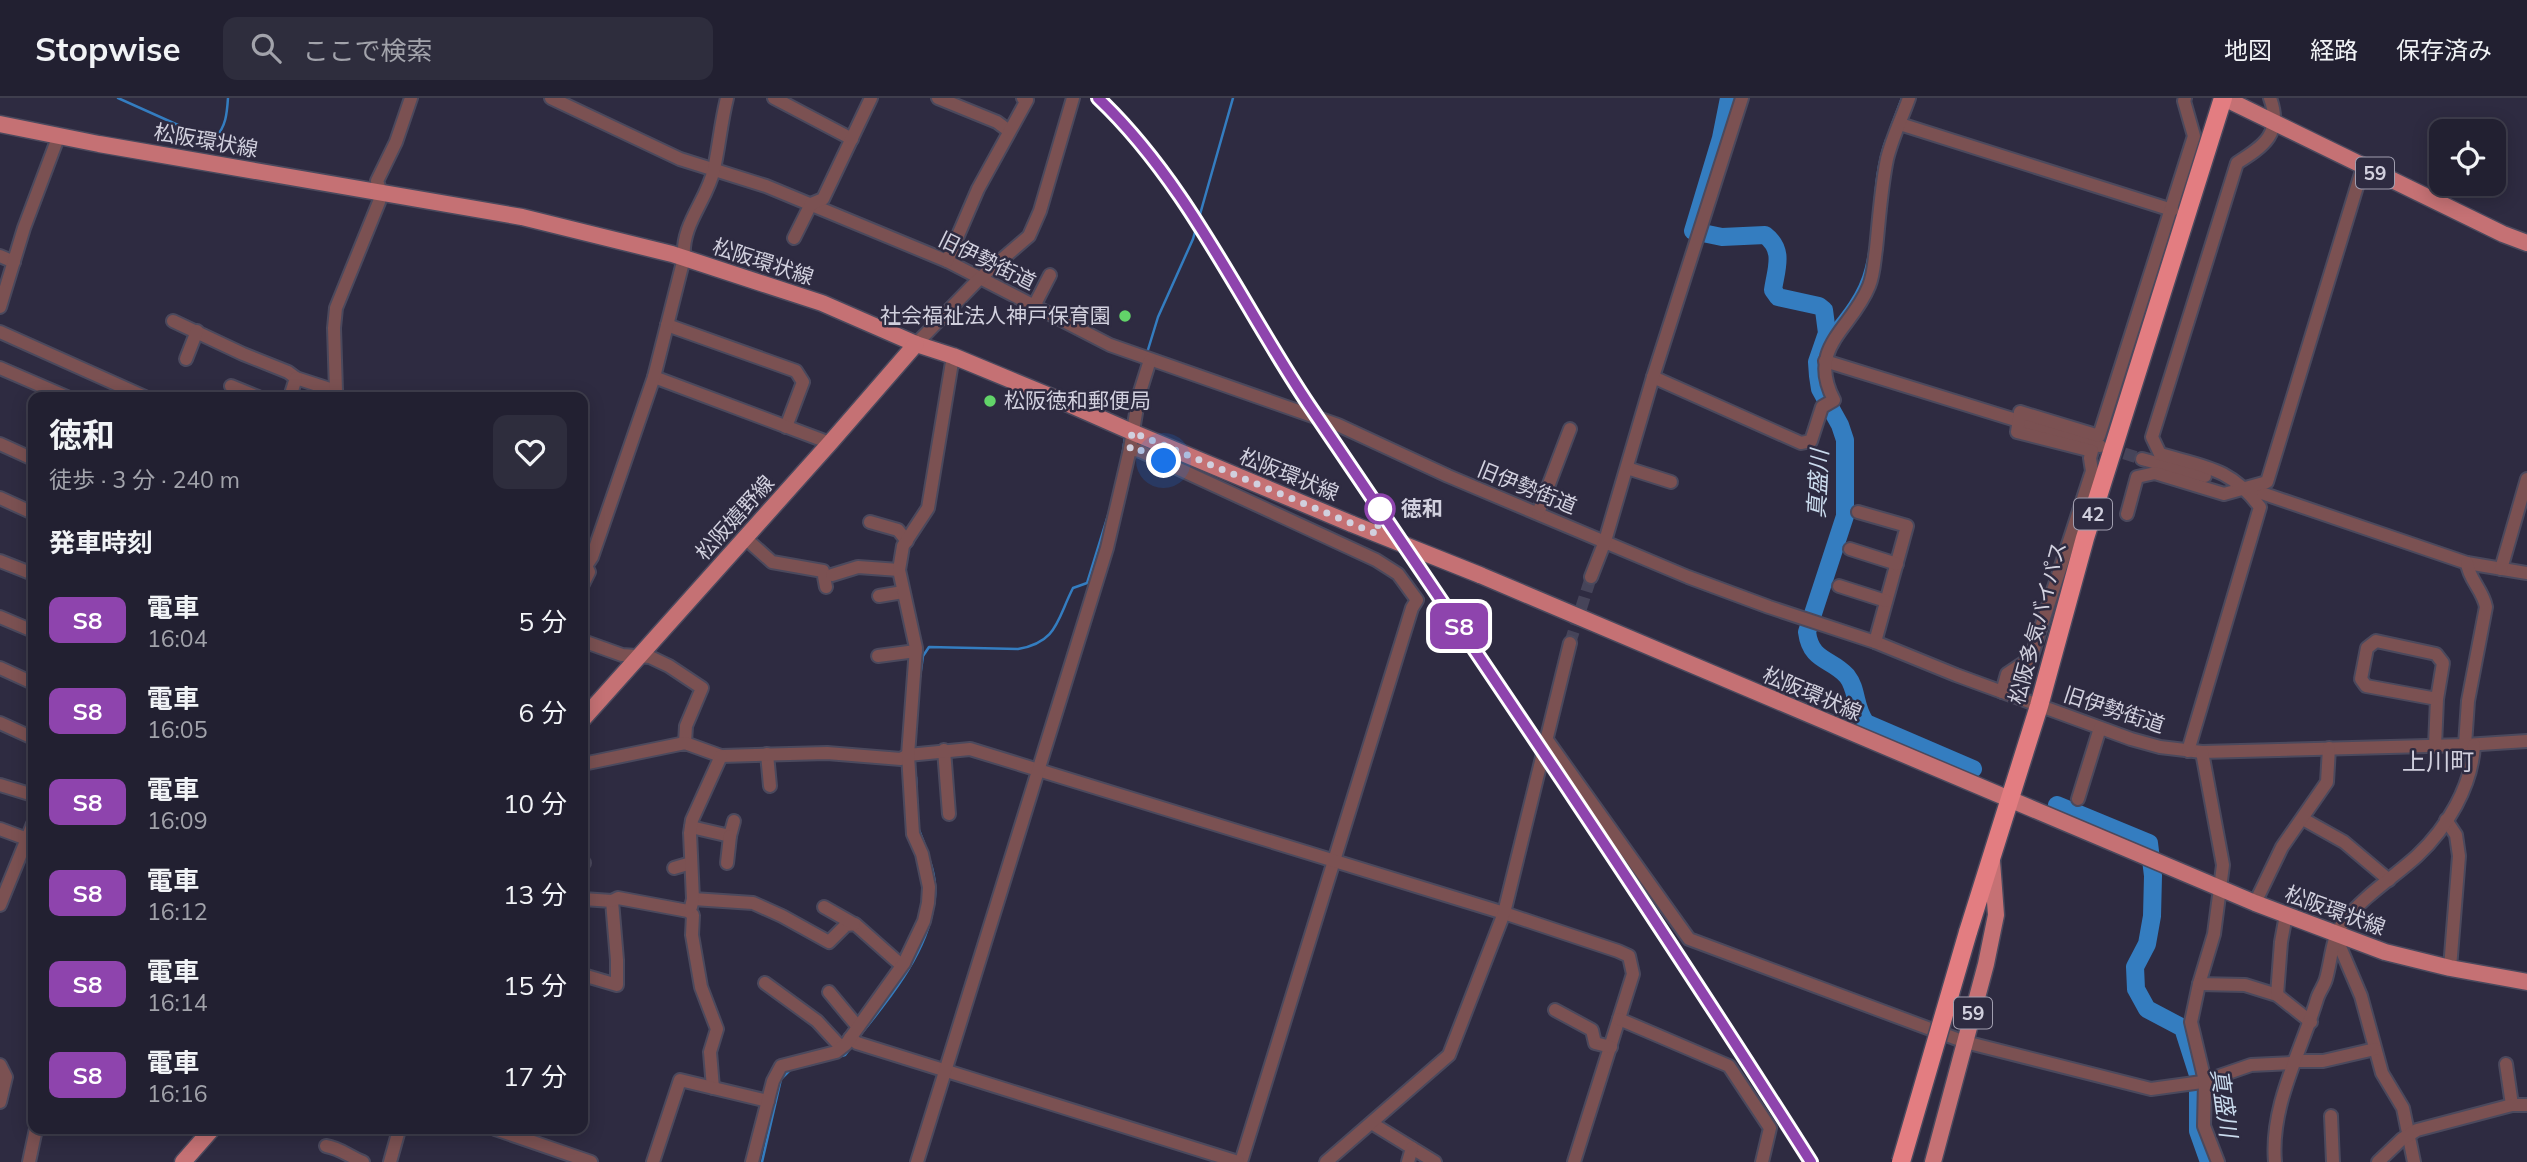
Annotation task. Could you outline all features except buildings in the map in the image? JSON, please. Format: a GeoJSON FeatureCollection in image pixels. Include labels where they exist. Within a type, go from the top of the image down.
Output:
{"type":"FeatureCollection","features":[{"type":"Feature","properties":{"kind":"highway","name":"松阪多気バイパス"},"geometry":{"type":"LineString","coordinates":[[1901,1162],[1968,932],[2039,706],[2085,538],[2224,98]]}},
{"type":"Feature","properties":{"kind":"main road","name":"59"},"geometry":{"type":"LineString","coordinates":[[2224,98],[2502,234],[2527,243]]}},
{"type":"Feature","properties":{"kind":"main road","name":"松阪環状線"},"geometry":{"type":"LineString","coordinates":[[0,124],[522,217],[684,258],[822,303],[916,344],[953,356],[1131,440],[1480,575],[2219,889],[2385,952],[2450,968],[2527,982]]}},
{"type":"Feature","properties":{"kind":"main road","name":"松阪嬉野線"},"geometry":{"type":"LineString","coordinates":[[588,713],[916,344]]}},
{"type":"Feature","properties":{"kind":"main road","name":"59"},"geometry":{"type":"LineString","coordinates":[[1933,1162],[1986,964],[1996,915],[1992,861]]}},
{"type":"Feature","properties":{"kind":"main road"},"geometry":{"type":"LineString","coordinates":[[183,1162],[208,1134]]}},
{"type":"Feature","properties":{"kind":"street","name":"旧伊勢街道"},"geometry":{"type":"LineString","coordinates":[[551,98],[680,159],[766,186],[947,261],[1110,345],[1338,425],[1448,476],[1688,577],[1875,642],[2100,728],[2160,747],[2202,752],[2527,741]]}},
{"type":"Feature","properties":{"kind":"street"},"geometry":{"type":"LineString","coordinates":[[588,561],[592,557],[654,377],[684,258],[683,245],[687,228],[709,186],[714,170],[727,98]]}},
{"type":"Feature","properties":{"kind":"street"},"geometry":{"type":"LineString","coordinates":[[774,98],[852,138]]}},
{"type":"Feature","properties":{"kind":"street"},"geometry":{"type":"LineString","coordinates":[[794,238],[811,204],[823,199],[871,98]]}},
{"type":"Feature","properties":{"kind":"street"},"geometry":{"type":"LineString","coordinates":[[938,98],[997,121],[1010,131]]}},
{"type":"Feature","properties":{"kind":"street"},"geometry":{"type":"LineString","coordinates":[[916,344],[979,279],[1029,236],[1040,211],[1073,98]]}},
{"type":"Feature","properties":{"kind":"street"},"geometry":{"type":"LineString","coordinates":[[1591,577],[1605,541],[1653,377],[1742,98]]}},
{"type":"Feature","properties":{"kind":"street"},"geometry":{"type":"LineString","coordinates":[[1653,377],[1801,443],[1811,441],[1822,407],[1834,400],[1828,387],[1825,361],[1830,343],[1870,284],[1888,158],[1909,98]]}},
{"type":"Feature","properties":{"kind":"street"},"geometry":{"type":"LineString","coordinates":[[2002,692],[2007,674],[2031,658],[2092,471],[2092,451],[2017,432],[2020,412],[2099,436],[2194,136],[2185,98]]}},
{"type":"Feature","properties":{"kind":"street"},"geometry":{"type":"LineString","coordinates":[[2188,751],[2260,507],[2246,488],[2226,474],[2160,454],[2151,437],[2237,163],[2263,147],[2275,122],[2275,111],[2270,98]]}},
{"type":"Feature","properties":{"kind":"street"},"geometry":{"type":"LineString","coordinates":[[947,261],[978,189],[1026,99]]}},
{"type":"Feature","properties":{"kind":"street"},"geometry":{"type":"LineString","coordinates":[[335,392],[336,308],[381,193],[377,181],[396,142],[404,106]]}},
{"type":"Feature","properties":{"kind":"street"},"geometry":{"type":"LineString","coordinates":[[1900,124],[2172,210]]}},
{"type":"Feature","properties":{"kind":"street"},"geometry":{"type":"LineString","coordinates":[[1,299],[59,135]]}},
{"type":"Feature","properties":{"kind":"street"},"geometry":{"type":"LineString","coordinates":[[2127,514],[2137,477],[2155,473],[2224,494],[2267,482],[2363,167]]}},
{"type":"Feature","properties":{"kind":"street"},"geometry":{"type":"LineString","coordinates":[[0,256],[14,262]]}},
{"type":"Feature","properties":{"kind":"street"},"geometry":{"type":"LineString","coordinates":[[1034,306],[1050,275]]}},
{"type":"Feature","properties":{"kind":"street"},"geometry":{"type":"LineString","coordinates":[[173,321],[330,392]]}},
{"type":"Feature","properties":{"kind":"street"},"geometry":{"type":"LineString","coordinates":[[667,325],[796,372],[803,382],[786,427]]}},
{"type":"Feature","properties":{"kind":"street"},"geometry":{"type":"LineString","coordinates":[[186,359],[197,331]]}},
{"type":"Feature","properties":{"kind":"street"},"geometry":{"type":"LineString","coordinates":[[0,332],[134,392]]}},
{"type":"Feature","properties":{"kind":"street"},"geometry":{"type":"LineString","coordinates":[[752,1162],[773,1081],[781,1066],[836,1052],[846,1043],[904,963],[924,921],[929,887],[922,854],[913,834],[908,755],[916,652],[899,570],[903,546],[928,508],[953,356]]}},
{"type":"Feature","properties":{"kind":"street"},"geometry":{"type":"LineString","coordinates":[[917,1162],[1107,548],[1110,512],[1150,360]]}},
{"type":"Feature","properties":{"kind":"street"},"geometry":{"type":"LineString","coordinates":[[1825,361],[2100,446]]}},
{"type":"Feature","properties":{"kind":"street"},"geometry":{"type":"LineString","coordinates":[[0,368],[55,392]]}},
{"type":"Feature","properties":{"kind":"street"},"geometry":{"type":"LineString","coordinates":[[654,377],[830,443]]}},
{"type":"Feature","properties":{"kind":"street"},"geometry":{"type":"LineString","coordinates":[[292,392],[296,378]]}},
{"type":"Feature","properties":{"kind":"street"},"geometry":{"type":"LineString","coordinates":[[232,386],[246,392]]}},
{"type":"Feature","properties":{"kind":"street"},"geometry":{"type":"LineString","coordinates":[[1538,513],[1570,429]]}},
{"type":"Feature","properties":{"kind":"street"},"geometry":{"type":"LineString","coordinates":[[765,983],[846,1043],[857,1043],[1239,1162],[1412,608],[1417,600],[1398,575],[1376,560],[1140,450],[1131,440]]}},
{"type":"Feature","properties":{"kind":"street"},"geometry":{"type":"LineString","coordinates":[[0,444],[28,457]]}},
{"type":"Feature","properties":{"kind":"street"},"geometry":{"type":"LineString","coordinates":[[2142,459],[2246,488],[2467,563],[2527,573]]}},
{"type":"Feature","properties":{"kind":"street"},"geometry":{"type":"LineString","coordinates":[[1627,468],[1671,482]]}},
{"type":"Feature","properties":{"kind":"street"},"geometry":{"type":"LineString","coordinates":[[2501,569],[2527,479]]}},
{"type":"Feature","properties":{"kind":"street"},"geometry":{"type":"LineString","coordinates":[[0,498],[28,511]]}},
{"type":"Feature","properties":{"kind":"street"},"geometry":{"type":"LineString","coordinates":[[1858,512],[1907,526],[1875,642]]}},
{"type":"Feature","properties":{"kind":"street"},"geometry":{"type":"LineString","coordinates":[[870,522],[898,530],[907,541]]}},
{"type":"Feature","properties":{"kind":"street"},"geometry":{"type":"LineString","coordinates":[[744,537],[772,562],[823,571],[829,581],[858,567],[899,570]]}},
{"type":"Feature","properties":{"kind":"street"},"geometry":{"type":"LineString","coordinates":[[1850,549],[1897,564]]}},
{"type":"Feature","properties":{"kind":"street"},"geometry":{"type":"LineString","coordinates":[[0,561],[28,572]]}},
{"type":"Feature","properties":{"kind":"street"},"geometry":{"type":"LineString","coordinates":[[2275,1162],[2274,1134],[2293,1062],[2325,981],[2335,934],[2360,905],[2423,850],[2446,820],[2469,780],[2468,701],[2486,607],[2484,598],[2470,577],[2467,563]]}},
{"type":"Feature","properties":{"kind":"street"},"geometry":{"type":"LineString","coordinates":[[1839,586],[1886,601]]}},
{"type":"Feature","properties":{"kind":"street"},"geometry":{"type":"LineString","coordinates":[[879,596],[903,592]]}},
{"type":"Feature","properties":{"kind":"street"},"geometry":{"type":"LineString","coordinates":[[0,617],[28,629]]}},
{"type":"Feature","properties":{"kind":"street"},"geometry":{"type":"LineString","coordinates":[[2435,746],[2437,699],[2443,663],[2436,654],[2376,641],[2367,648],[2361,679],[2366,686],[2437,699]]}},
{"type":"Feature","properties":{"kind":"street"},"geometry":{"type":"LineString","coordinates":[[588,642],[622,656],[650,657],[702,688],[686,726],[685,743]]}},
{"type":"Feature","properties":{"kind":"street"},"geometry":{"type":"LineString","coordinates":[[1326,1162],[1373,1124],[1449,1055],[1504,913],[1570,643]]}},
{"type":"Feature","properties":{"kind":"street"},"geometry":{"type":"LineString","coordinates":[[878,656],[916,652]]}},
{"type":"Feature","properties":{"kind":"street"},"geometry":{"type":"LineString","coordinates":[[0,668],[28,681]]}},
{"type":"Feature","properties":{"kind":"street"},"geometry":{"type":"LineString","coordinates":[[0,723],[28,736]]}},
{"type":"Feature","properties":{"kind":"street"},"geometry":{"type":"LineString","coordinates":[[2078,799],[2100,728]]}},
{"type":"Feature","properties":{"kind":"street"},"geometry":{"type":"LineString","coordinates":[[1547,740],[1689,939],[1965,1042],[2151,1089],[2199,1083],[2251,1065],[2323,1061],[2375,1049]]}},
{"type":"Feature","properties":{"kind":"street"},"geometry":{"type":"LineString","coordinates":[[588,763],[685,743],[721,756],[827,753],[901,759],[908,755],[970,749],[1504,913],[1629,956],[1633,974],[1574,1162]]}},
{"type":"Feature","properties":{"kind":"street"},"geometry":{"type":"LineString","coordinates":[[2255,903],[2282,847],[2328,782],[2329,748]]}},
{"type":"Feature","properties":{"kind":"street"},"geometry":{"type":"LineString","coordinates":[[944,750],[948,814]]}},
{"type":"Feature","properties":{"kind":"street"},"geometry":{"type":"LineString","coordinates":[[2202,752],[2223,865],[2214,934],[2191,1022],[2203,1121],[2218,1162]]}},
{"type":"Feature","properties":{"kind":"street"},"geometry":{"type":"LineString","coordinates":[[767,754],[770,786]]}},
{"type":"Feature","properties":{"kind":"street"},"geometry":{"type":"LineString","coordinates":[[713,1088],[710,1052],[717,1029],[701,987],[692,935],[691,827],[721,756]]}},
{"type":"Feature","properties":{"kind":"street"},"geometry":{"type":"LineString","coordinates":[[0,785],[28,793]]}},
{"type":"Feature","properties":{"kind":"street"},"geometry":{"type":"LineString","coordinates":[[2303,819],[2344,842],[2389,880]]}},
{"type":"Feature","properties":{"kind":"street"},"geometry":{"type":"LineString","coordinates":[[2446,820],[2453,828],[2459,848],[2450,968]]}},
{"type":"Feature","properties":{"kind":"street"},"geometry":{"type":"LineString","coordinates":[[727,863],[734,821]]}},
{"type":"Feature","properties":{"kind":"street"},"geometry":{"type":"LineString","coordinates":[[691,827],[730,836]]}},
{"type":"Feature","properties":{"kind":"street"},"geometry":{"type":"LineString","coordinates":[[0,829],[27,839],[0,905]]}},
{"type":"Feature","properties":{"kind":"street"},"geometry":{"type":"LineString","coordinates":[[674,868],[691,863]]}},
{"type":"Feature","properties":{"kind":"street"},"geometry":{"type":"LineString","coordinates":[[588,899],[612,901],[618,898],[656,898],[692,906],[753,903],[829,942],[846,925],[855,924]]}},
{"type":"Feature","properties":{"kind":"street"},"geometry":{"type":"LineString","coordinates":[[588,976],[617,985],[612,901]]}},
{"type":"Feature","properties":{"kind":"street"},"geometry":{"type":"LineString","coordinates":[[824,907],[855,924],[899,963],[904,963]]}},
{"type":"Feature","properties":{"kind":"street"},"geometry":{"type":"LineString","coordinates":[[2277,995],[2286,915]]}},
{"type":"Feature","properties":{"kind":"street"},"geometry":{"type":"LineString","coordinates":[[2335,934],[2361,996],[2382,1073],[2403,1108],[2414,1162]]}},
{"type":"Feature","properties":{"kind":"street"},"geometry":{"type":"LineString","coordinates":[[2199,984],[2245,985],[2277,995],[2311,1022]]}},
{"type":"Feature","properties":{"kind":"street"},"geometry":{"type":"LineString","coordinates":[[828,992],[858,1027]]}},
{"type":"Feature","properties":{"kind":"street"},"geometry":{"type":"LineString","coordinates":[[1555,1010],[1592,1030],[1595,1043],[1611,1047]]}},
{"type":"Feature","properties":{"kind":"street"},"geometry":{"type":"LineString","coordinates":[[1619,1019],[1729,1066],[1770,1128],[1762,1162]]}},
{"type":"Feature","properties":{"kind":"street"},"geometry":{"type":"LineString","coordinates":[[2505,1064],[2512,1105]]}},
{"type":"Feature","properties":{"kind":"street"},"geometry":{"type":"LineString","coordinates":[[0,1065],[6,1077],[0,1102]]}},
{"type":"Feature","properties":{"kind":"street"},"geometry":{"type":"LineString","coordinates":[[653,1162],[680,1080],[768,1101]]}},
{"type":"Feature","properties":{"kind":"street"},"geometry":{"type":"LineString","coordinates":[[2378,1162],[2417,1130],[2512,1105],[2527,1105]]}},
{"type":"Feature","properties":{"kind":"street"},"geometry":{"type":"LineString","coordinates":[[2331,1116],[2333,1162]]}},
{"type":"Feature","properties":{"kind":"street"},"geometry":{"type":"LineString","coordinates":[[1373,1124],[1435,1162]]}},
{"type":"Feature","properties":{"kind":"street"},"geometry":{"type":"LineString","coordinates":[[29,1162],[35,1134]]}},
{"type":"Feature","properties":{"kind":"street"},"geometry":{"type":"LineString","coordinates":[[390,1162],[397,1134]]}},
{"type":"Feature","properties":{"kind":"street"},"geometry":{"type":"LineString","coordinates":[[524,1134],[591,1162]]}},
{"type":"Feature","properties":{"kind":"street"},"geometry":{"type":"LineString","coordinates":[[326,1146],[337,1148],[363,1162]]}},
{"type":"Feature","properties":{"kind":"street"},"geometry":{"type":"LineString","coordinates":[[1408,1162],[1412,1148]]}},
{"type":"Feature","properties":{"kind":"waterway"},"geometry":{"type":"LineString","coordinates":[[118,98],[207,138],[215,138],[222,129],[228,98]]}},
{"type":"Feature","properties":{"kind":"waterway"},"geometry":{"type":"LineString","coordinates":[[1147,353],[1158,317],[1193,239],[1233,98]]}},
{"type":"Feature","properties":{"kind":"waterway","name":"真盛川"},"geometry":{"type":"LineString","coordinates":[[1729,98],[1721,138],[1693,231],[1722,237],[1765,235],[1777,253],[1773,290],[1778,297],[1819,306],[1824,310],[1827,333],[1817,362],[1820,389],[1840,425],[1845,440],[1845,516],[1807,632],[1809,642],[1817,654],[1847,676],[1866,723],[1973,769]]}},
{"type":"Feature","properties":{"kind":"waterway"},"geometry":{"type":"LineString","coordinates":[[1891,127],[1902,98]]}},
{"type":"Feature","properties":{"kind":"waterway"},"geometry":{"type":"LineString","coordinates":[[1827,333],[1850,303],[1863,277],[1869,252],[1878,171],[1886,140]]}},
{"type":"Feature","properties":{"kind":"waterway"},"geometry":{"type":"LineString","coordinates":[[1128,424],[1133,396]]}},
{"type":"Feature","properties":{"kind":"waterway"},"geometry":{"type":"LineString","coordinates":[[1122,458],[1125,437]]}},
{"type":"Feature","properties":{"kind":"waterway"},"geometry":{"type":"LineString","coordinates":[[920,677],[923,656],[929,647],[1018,649],[1031,646],[1049,635],[1073,588],[1087,583],[1109,512]]}},
{"type":"Feature","properties":{"kind":"waterway"},"geometry":{"type":"LineString","coordinates":[[916,777],[917,802]]}},
{"type":"Feature","properties":{"kind":"waterway","name":"真盛川"},"geometry":{"type":"LineString","coordinates":[[2057,805],[2149,843],[2153,876],[2152,916],[2147,944],[2135,967],[2136,989],[2147,1009],[2183,1028],[2198,1075],[2198,1131],[2209,1162]]}},
{"type":"Feature","properties":{"kind":"waterway"},"geometry":{"type":"LineString","coordinates":[[919,830],[924,843]]}},
{"type":"Feature","properties":{"kind":"waterway"},"geometry":{"type":"LineString","coordinates":[[928,856],[934,880],[934,904]]}},
{"type":"Feature","properties":{"kind":"waterway"},"geometry":{"type":"LineString","coordinates":[[857,1039],[912,964],[932,914]]}},
{"type":"Feature","properties":{"kind":"waterway"},"geometry":{"type":"LineString","coordinates":[[810,1065],[845,1055],[851,1047]]}},
{"type":"Feature","properties":{"kind":"waterway"},"geometry":{"type":"LineString","coordinates":[[762,1162],[781,1079],[790,1070]]}},
{"type":"Feature","properties":{"kind":"tunnel"},"geometry":{"type":"LineString","coordinates":[[2107,448],[2142,459]]}},
{"type":"Feature","properties":{"kind":"tunnel"},"geometry":{"type":"LineString","coordinates":[[1570,643],[1591,577]]}},
{"type":"Feature","properties":{"kind":"railway"},"geometry":{"type":"LineString","coordinates":[[1098,98],[1130,131],[1186,206],[1309,405],[1626,876],[1811,1162]]}},
{"type":"Feature","properties":{"kind":"train","name":"S8"},"geometry":{"type":"LineString","coordinates":[[1098,98],[1115,114],[1155,163],[1194,219],[1306,401],[1543,750],[1720,1018],[1811,1162]]}},
{"type":"Feature","properties":{"kind":"place","name":"社会福祉法人神戸保育園"},"geometry":{"type":"Point","coordinates":[1125,316]}},
{"type":"Feature","properties":{"kind":"place","name":"松阪徳和郵便局"},"geometry":{"type":"Point","coordinates":[990,401]}},
{"type":"Feature","properties":{"kind":"place","name":"徳和"},"geometry":{"type":"Point","coordinates":[1380,509]}},
{"type":"Feature","properties":{"kind":"district","name":"上川町"},"geometry":{"type":"Point","coordinates":[2438,762]}},
{"type":"Feature","properties":{"kind":"route"},"geometry":{"type":"LineString","coordinates":[[1164,461],[1140,450],[1130,449],[1132,432],[1377,534],[1380,509]]}}]}
